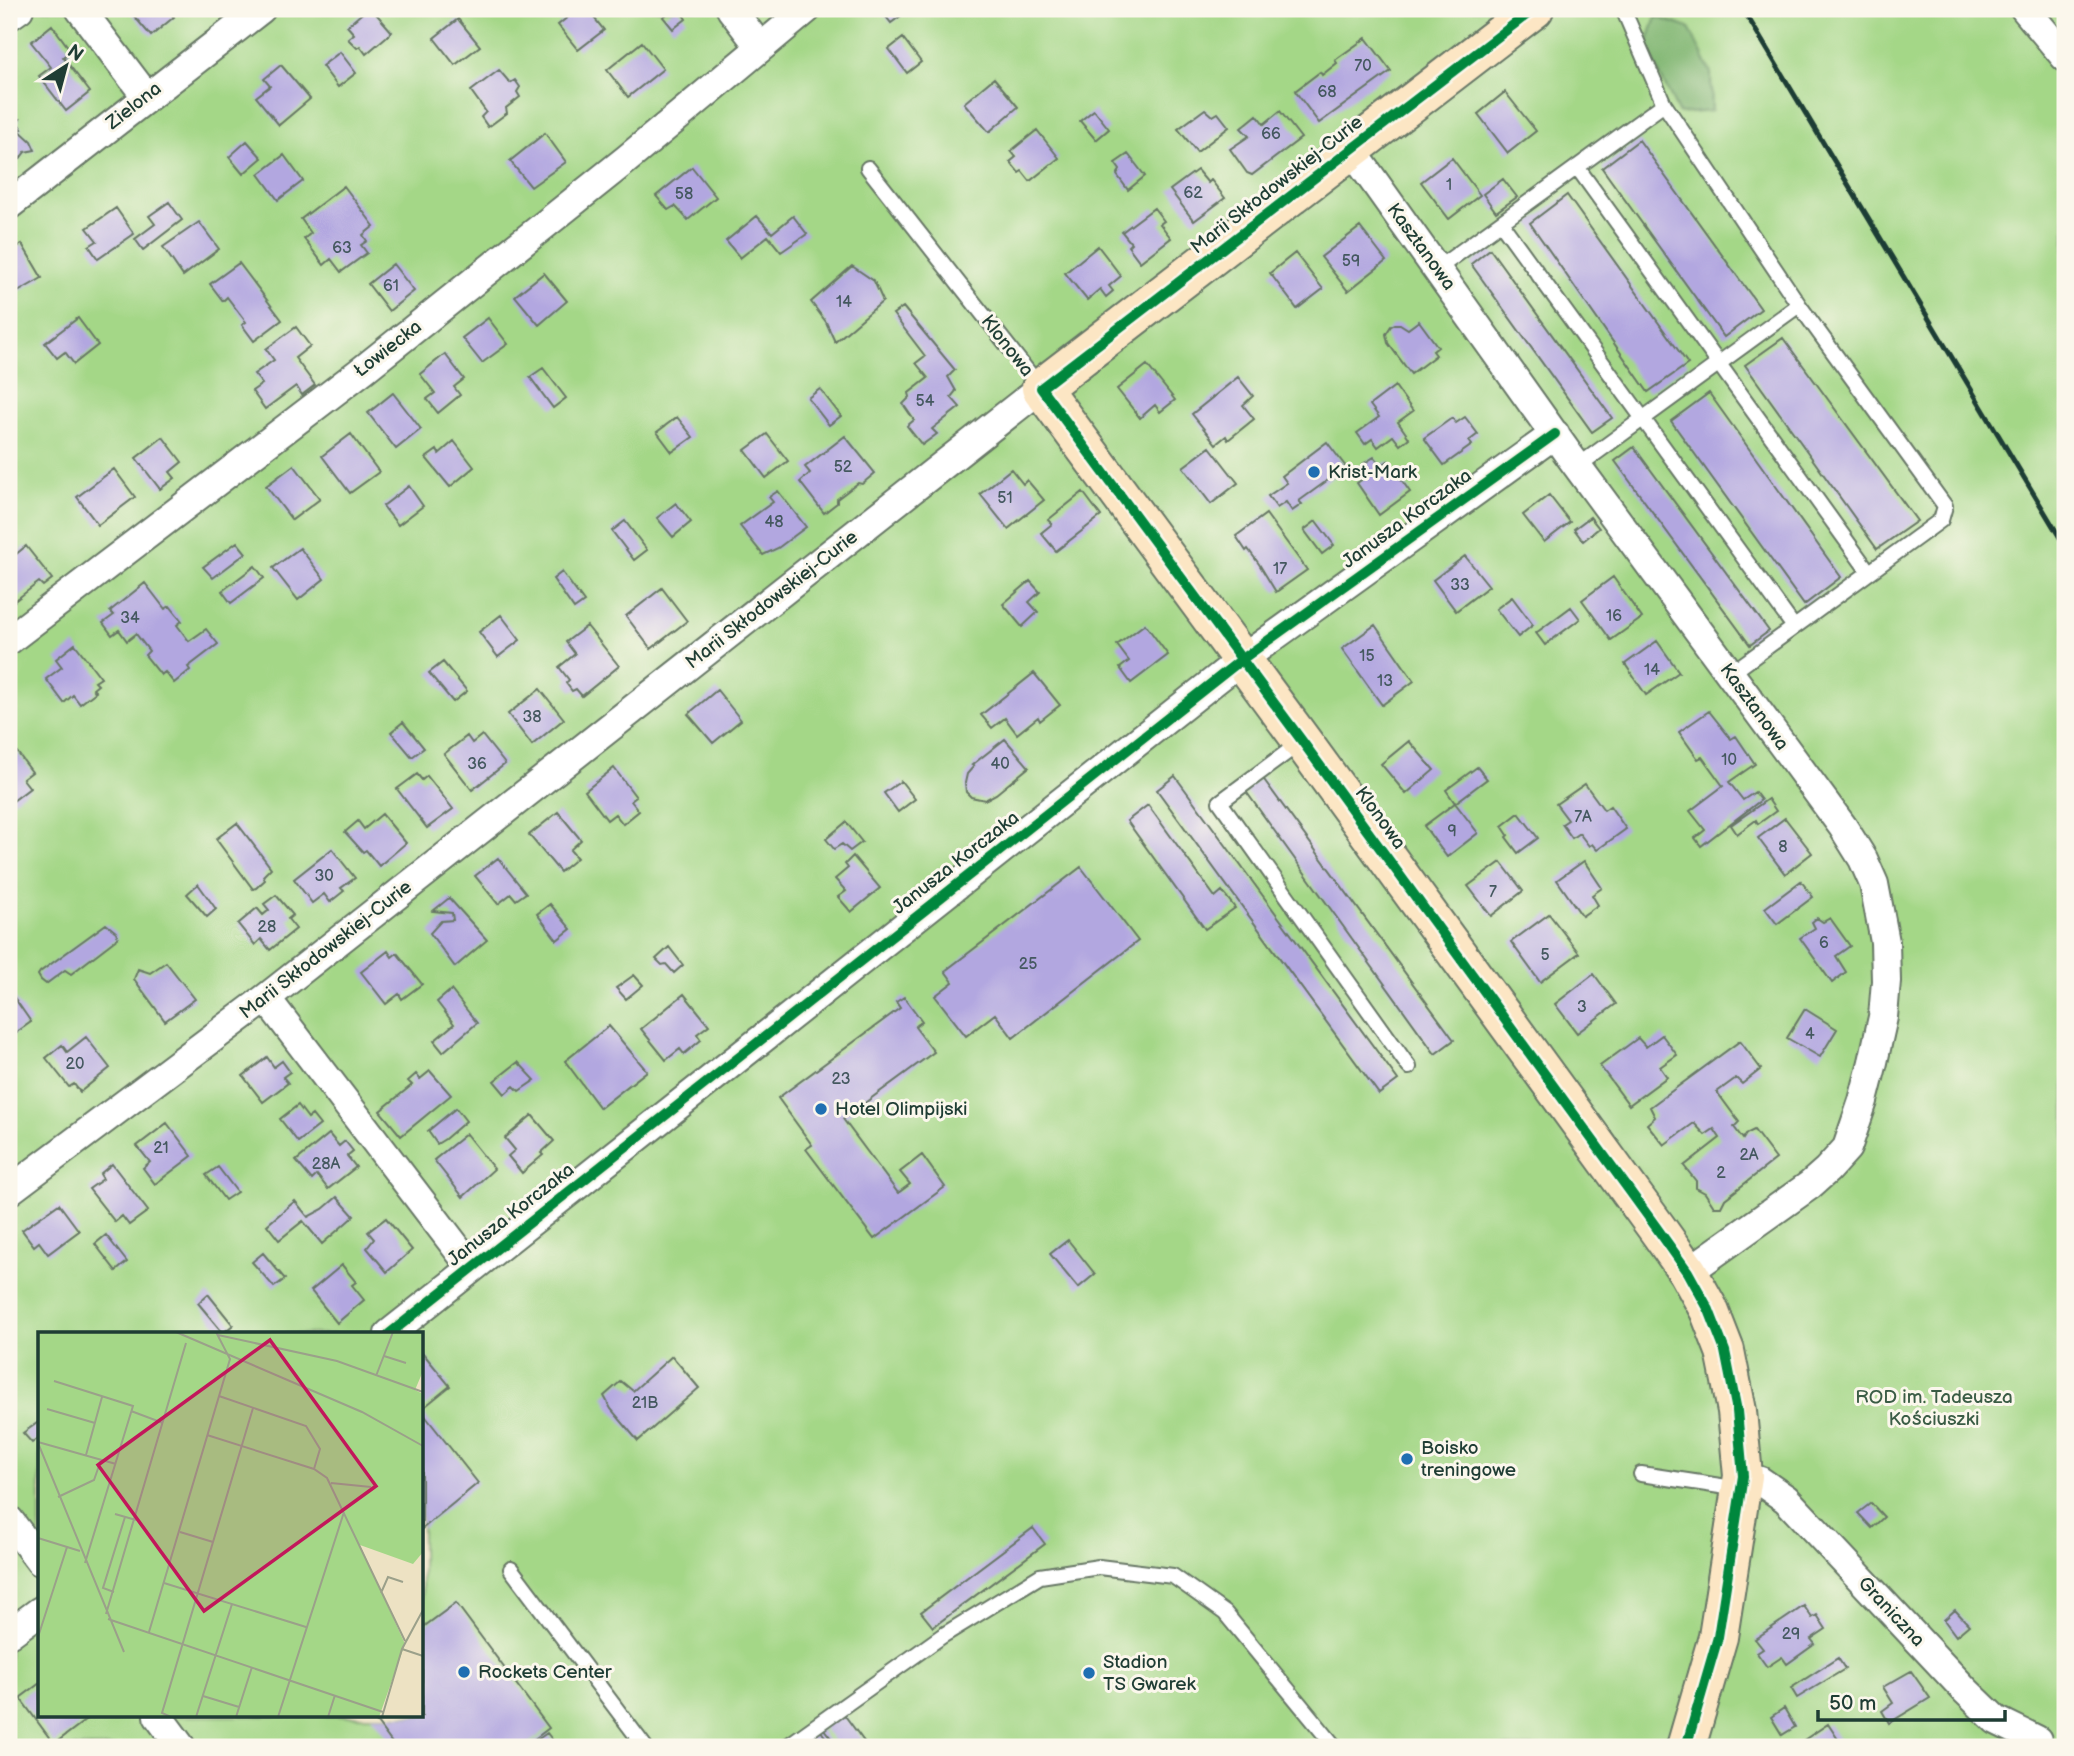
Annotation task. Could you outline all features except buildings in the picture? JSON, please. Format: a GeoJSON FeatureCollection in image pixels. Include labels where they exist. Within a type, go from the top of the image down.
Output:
{"type":"FeatureCollection","features":[{"type":"Feature","properties":{"kind":"street"},"geometry":{"type":"LineString","coordinates":[[9,16],[19,9]]}},
{"type":"Feature","properties":{"kind":"street"},"geometry":{"type":"LineString","coordinates":[[80,9],[146,96]]}},
{"type":"Feature","properties":{"kind":"street","name":"Zielona"},"geometry":{"type":"LineString","coordinates":[[9,205],[261,9]]}},
{"type":"Feature","properties":{"kind":"street"},"geometry":{"type":"LineString","coordinates":[[731,9],[760,47]]}},
{"type":"Feature","properties":{"kind":"street","name":"Łowiecka"},"geometry":{"type":"LineString","coordinates":[[9,640],[374,360],[627,159],[807,9]]}},
{"type":"Feature","properties":{"kind":"street","name":"Marii Skłodowskiej-Curie"},"geometry":{"type":"LineString","coordinates":[[9,1191],[266,998],[1041,388],[1534,9]]}},
{"type":"Feature","properties":{"kind":"street"},"geometry":{"type":"LineString","coordinates":[[2032,11],[2065,57]]}},
{"type":"Feature","properties":{"kind":"street","name":"Kasztanowa"},"geometry":{"type":"LineString","coordinates":[[1351,149],[1578,466],[1843,827],[1863,859],[1874,884],[1885,942],[1883,1017],[1863,1101],[1847,1147],[1810,1185],[1688,1272]]}},
{"type":"Feature","properties":{"kind":"street","name":"Klonowa"},"geometry":{"type":"LineString","coordinates":[[1041,388],[1302,741],[1688,1272],[1709,1310],[1725,1351],[1737,1411],[1742,1483],[1718,1637],[1686,1747]]}},
{"type":"Feature","properties":{"kind":"street","name":"Janusza Korczaka"},"geometry":{"type":"LineString","coordinates":[[392,1332],[1241,660],[1555,434]]}},
{"type":"Feature","properties":{"kind":"street"},"geometry":{"type":"LineString","coordinates":[[266,998],[472,1268]]}},
{"type":"Feature","properties":{"kind":"street","name":"Graniczna"},"geometry":{"type":"LineString","coordinates":[[1742,1483],[1760,1481],[1786,1499],[1965,1691],[1996,1720],[2036,1743]]}},
{"type":"Feature","properties":{"kind":"street"},"geometry":{"type":"LineString","coordinates":[[9,1520],[38,1558]]}},
{"type":"Feature","properties":{"kind":"street"},"geometry":{"type":"LineString","coordinates":[[9,1634],[38,1612]]}},
{"type":"Feature","properties":{"kind":"street"},"geometry":{"type":"LineString","coordinates":[[159,1718],[181,1747]]}},
{"type":"Feature","properties":{"kind":"lane"},"geometry":{"type":"LineString","coordinates":[[1623,9],[1664,104],[1799,305],[1945,506],[1941,520],[1730,674]]}},
{"type":"Feature","properties":{"kind":"lane"},"geometry":{"type":"LineString","coordinates":[[1437,270],[1664,104]]}},
{"type":"Feature","properties":{"kind":"lane"},"geometry":{"type":"LineString","coordinates":[[1577,167],[1869,572]]}},
{"type":"Feature","properties":{"kind":"lane","name":"Klonowa"},"geometry":{"type":"LineString","coordinates":[[868,168],[1041,388]]}},
{"type":"Feature","properties":{"kind":"lane"},"geometry":{"type":"LineString","coordinates":[[1501,223],[1794,627]]}},
{"type":"Feature","properties":{"kind":"lane"},"geometry":{"type":"LineString","coordinates":[[1578,466],[1799,305]]}},
{"type":"Feature","properties":{"kind":"lane"},"geometry":{"type":"LineString","coordinates":[[1302,741],[1220,802],[1409,1067]]}},
{"type":"Feature","properties":{"kind":"lane"},"geometry":{"type":"LineString","coordinates":[[1642,1474],[1742,1483]]}},
{"type":"Feature","properties":{"kind":"lane"},"geometry":{"type":"LineString","coordinates":[[786,1747],[942,1636],[1040,1576],[1099,1567],[1173,1576],[1225,1613],[1335,1747]]}},
{"type":"Feature","properties":{"kind":"lane"},"geometry":{"type":"LineString","coordinates":[[511,1569],[645,1747]]}},
{"type":"Feature","properties":{"kind":"green space","name":"ROD im. Tadeusza Kościuszki"},"geometry":{"type":"Polygon","coordinates":[[[9,9],[2065,9],[2065,1747],[9,1747],[9,9]]]}},
{"type":"Feature","properties":{"kind":"green space"},"geometry":{"type":"Polygon","coordinates":[[[1656,17],[1689,28],[1711,73],[1712,111],[1679,114],[1646,46],[1656,17]]]}},
{"type":"Feature","properties":{"kind":"railway"},"geometry":{"type":"LineString","coordinates":[[1743,9],[2065,546]]}},
{"type":"Feature","properties":{"kind":"cycle path"},"geometry":{"type":"LineString","coordinates":[[1534,9],[1041,388],[1656,1227],[1688,1272],[1709,1310],[1725,1351],[1737,1411],[1743,1476],[1718,1637],[1686,1747]]}},
{"type":"Feature","properties":{"kind":"cycle path"},"geometry":{"type":"LineString","coordinates":[[392,1332],[1241,660],[1555,434]]}},
{"type":"Feature","properties":{"kind":"place","name":"Krist-Mark"},"geometry":{"type":"Point","coordinates":[1314,472]}},
{"type":"Feature","properties":{"kind":"place","name":"Hotel Olimpijski"},"geometry":{"type":"Point","coordinates":[821,1109]}},
{"type":"Feature","properties":{"kind":"place","name":"Boisko treningowe"},"geometry":{"type":"Point","coordinates":[1407,1459]}},
{"type":"Feature","properties":{"kind":"place","name":"Rockets Center"},"geometry":{"type":"Point","coordinates":[464,1672]}},
{"type":"Feature","properties":{"kind":"place","name":"Stadion TS Gwarek"},"geometry":{"type":"Point","coordinates":[1089,1673]}}]}
